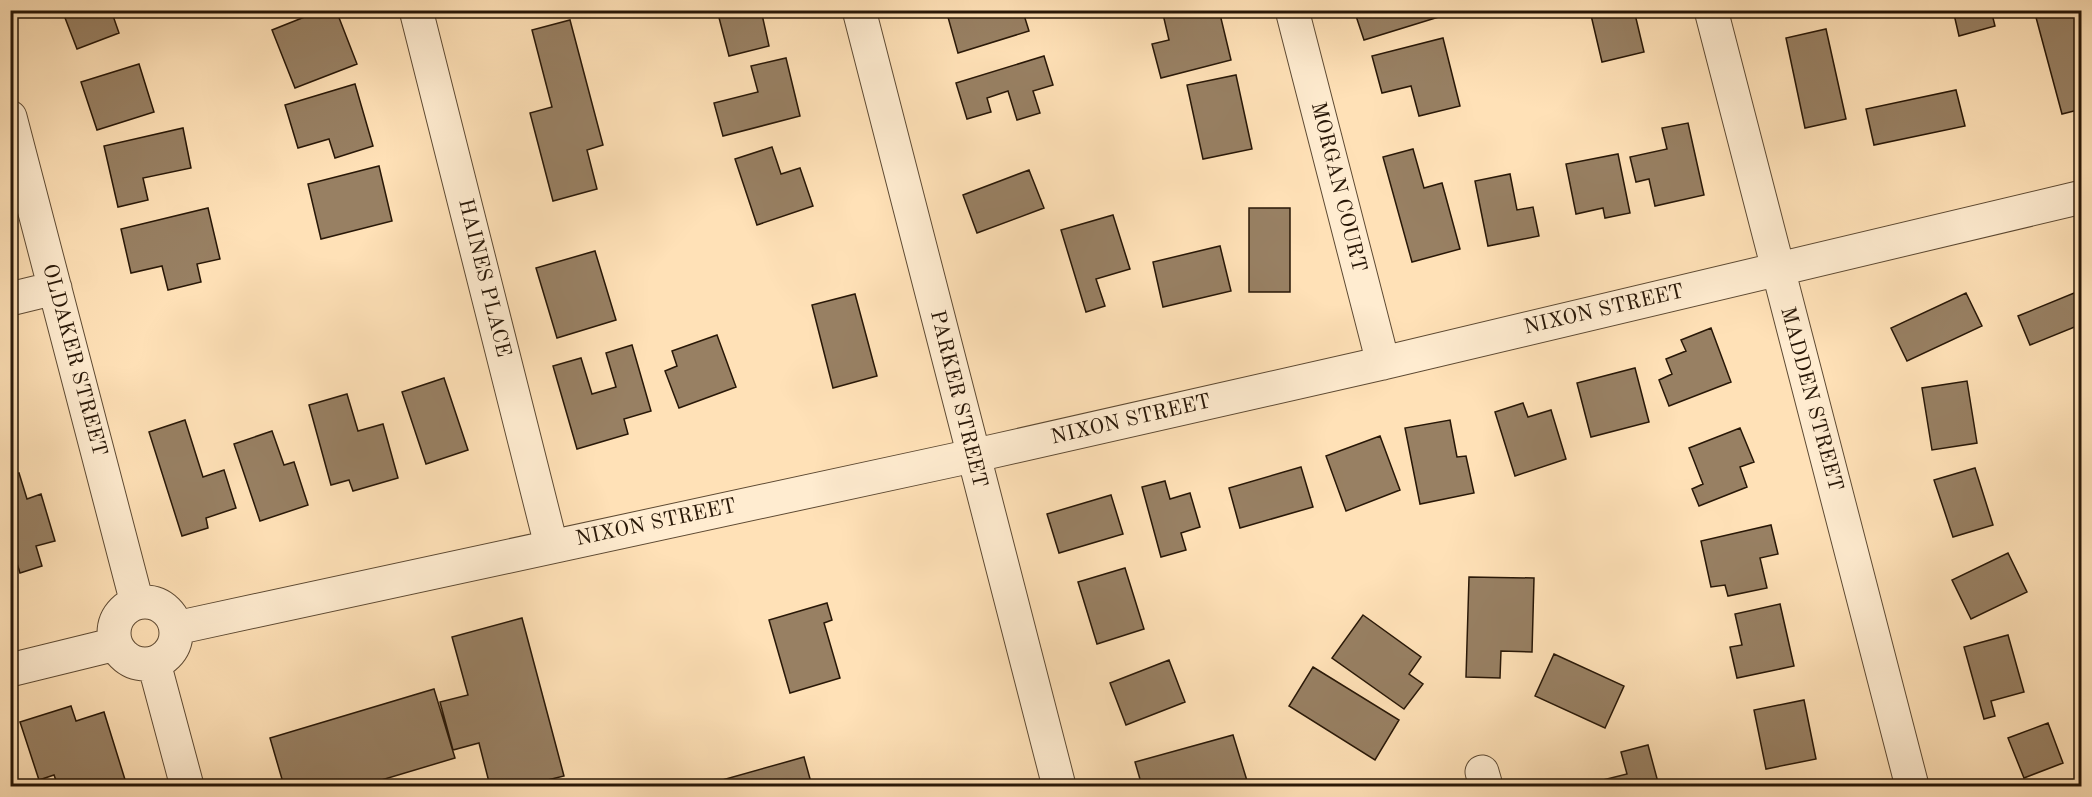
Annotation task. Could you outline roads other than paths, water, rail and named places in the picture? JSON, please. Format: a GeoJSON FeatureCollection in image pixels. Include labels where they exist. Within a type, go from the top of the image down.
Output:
{"type":"FeatureCollection","features":[{"type":"Feature","properties":{"kind":"street","name":"HAINES PLACE"},"geometry":{"type":"LineString","coordinates":[[416,10],[551,545]]}},
{"type":"Feature","properties":{"kind":"street","name":"PARKER STREET"},"geometry":{"type":"LineString","coordinates":[[859,10],[972,456],[1059,786]]}},
{"type":"Feature","properties":{"kind":"street","name":"MORGAN COURT"},"geometry":{"type":"LineString","coordinates":[[1293,10],[1383,363]]}},
{"type":"Feature","properties":{"kind":"street","name":"MADDEN STREET"},"geometry":{"type":"LineString","coordinates":[[1711,10],[1912,786]]}},
{"type":"Feature","properties":{"kind":"street","name":"OLDAKER STREET"},"geometry":{"type":"LineString","coordinates":[[10,117],[137,603]]}},
{"type":"Feature","properties":{"kind":"street","name":"NIXON STREET"},"geometry":{"type":"LineString","coordinates":[[176,628],[551,545],[972,456],[1383,363],[2082,197]]}},
{"type":"Feature","properties":{"kind":"street"},"geometry":{"type":"LineString","coordinates":[[10,299],[55,288]]}},
{"type":"Feature","properties":{"kind":"street"},"geometry":{"type":"LineString","coordinates":[[147,602],[161,607],[168,612],[176,628],[172,649],[154,663],[146,664],[127,658],[116,644],[114,629],[119,616],[137,603],[147,602]]}},
{"type":"Feature","properties":{"kind":"street"},"geometry":{"type":"LineString","coordinates":[[10,670],[116,644]]}},
{"type":"Feature","properties":{"kind":"street"},"geometry":{"type":"LineString","coordinates":[[154,663],[187,786]]}}]}
